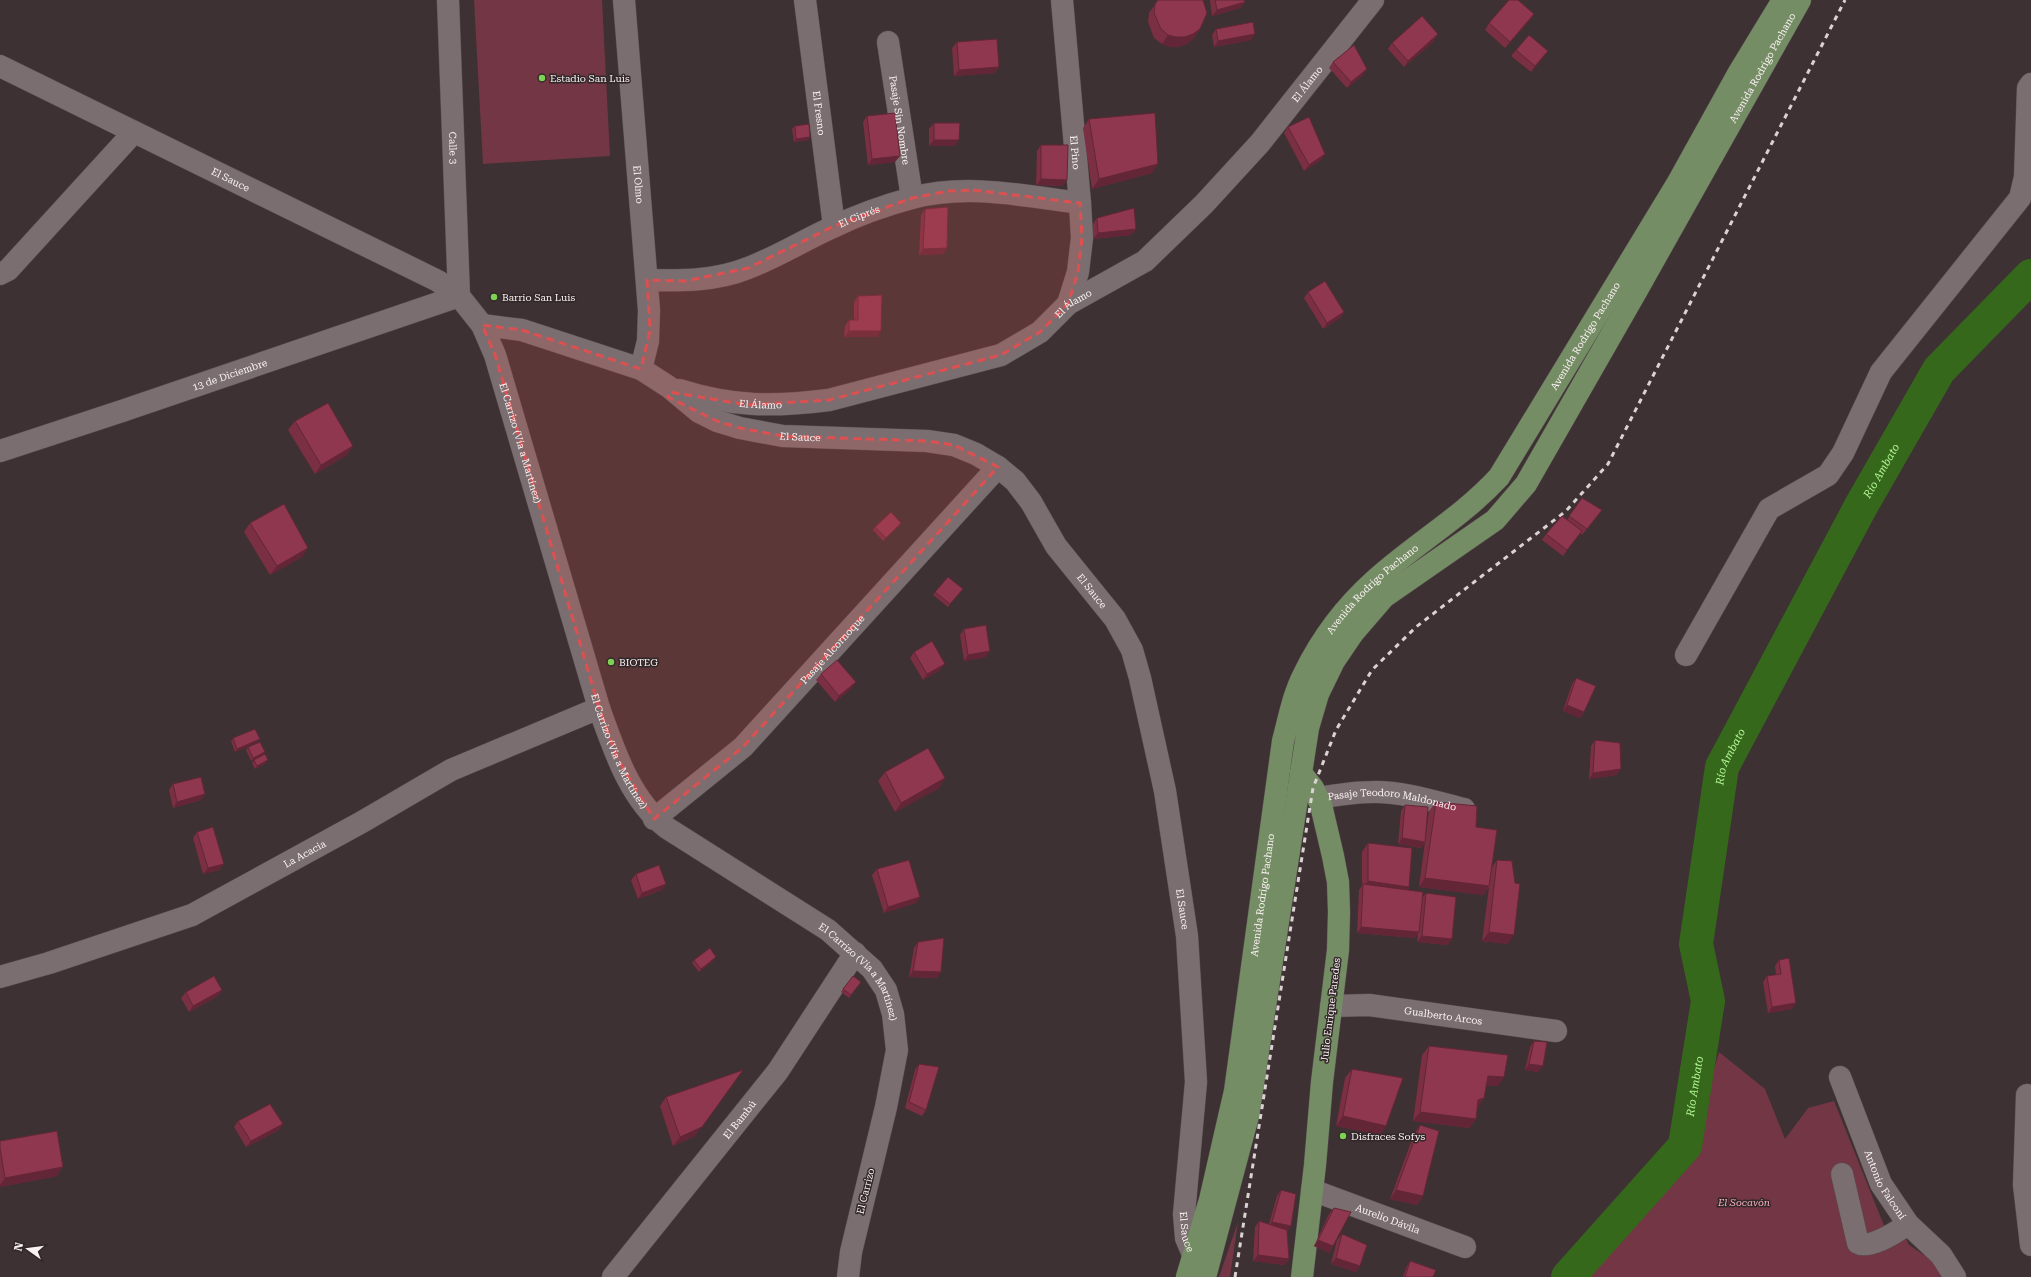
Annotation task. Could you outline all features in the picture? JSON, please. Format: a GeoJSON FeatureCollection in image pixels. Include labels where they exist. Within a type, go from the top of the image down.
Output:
{"type":"FeatureCollection","features":[{"type":"Feature","properties":{"kind":"main road","name":"Avenida Rodrigo Pachano"},"geometry":{"type":"LineString","coordinates":[[1203,1266],[1210,1200],[1235,1091],[1279,772],[1291,707],[1303,675],[1329,632],[1351,605],[1375,580],[1468,508],[1499,477],[1677,184],[1738,74],[1783,0]]}},
{"type":"Feature","properties":{"kind":"main road","name":"Avenida Rodrigo Pachano"},"geometry":{"type":"LineString","coordinates":[[1187,1277],[1203,1266],[1248,1116],[1308,728],[1318,694],[1334,661],[1353,633],[1384,597],[1495,520],[1526,484],[1800,0]]}},
{"type":"Feature","properties":{"kind":"main road"},"geometry":{"type":"LineString","coordinates":[[1279,772],[1301,772]]}},
{"type":"Feature","properties":{"kind":"main road","name":"Julio Enrique Paredes"},"geometry":{"type":"LineString","coordinates":[[1301,772],[1313,788],[1318,798],[1338,882],[1338,950],[1302,1277]]}},
{"type":"Feature","properties":{"kind":"street","name":"Calle 3"},"geometry":{"type":"LineString","coordinates":[[448,0],[458,296]]}},
{"type":"Feature","properties":{"kind":"street","name":"El Olmo"},"geometry":{"type":"LineString","coordinates":[[624,0],[650,330],[641,369]]}},
{"type":"Feature","properties":{"kind":"street","name":"El Fresno"},"geometry":{"type":"LineString","coordinates":[[805,0],[834,226]]}},
{"type":"Feature","properties":{"kind":"street","name":"El Pino"},"geometry":{"type":"LineString","coordinates":[[1062,0],[1082,238],[1078,272],[1068,304]]}},
{"type":"Feature","properties":{"kind":"street","name":"El Álamo"},"geometry":{"type":"LineString","coordinates":[[668,387],[708,399],[748,404],[803,403],[829,400],[1001,355],[1040,332],[1068,304],[1145,261],[1199,209],[1260,143],[1373,0]]}},
{"type":"Feature","properties":{"kind":"street","name":"Pasaje Sin Nombre"},"geometry":{"type":"LineString","coordinates":[[888,42],[912,198]]}},
{"type":"Feature","properties":{"kind":"street","name":"El Sauce"},"geometry":{"type":"LineString","coordinates":[[0,66],[413,268],[438,281],[458,296]]}},
{"type":"Feature","properties":{"kind":"street"},"geometry":{"type":"LineString","coordinates":[[1686,655],[1769,509],[1828,475],[1843,453],[1881,372],[2020,198],[2024,177],[2028,88],[2031,84]]}},
{"type":"Feature","properties":{"kind":"street"},"geometry":{"type":"LineString","coordinates":[[0,274],[8,270],[134,132]]}},
{"type":"Feature","properties":{"kind":"street","name":"El Ciprés"},"geometry":{"type":"LineString","coordinates":[[647,280],[685,281],[748,268],[834,226],[912,198],[948,191],[973,190],[1080,202]]}},
{"type":"Feature","properties":{"kind":"street","name":"El Carrizo (Vía a Martínez)"},"geometry":{"type":"LineString","coordinates":[[458,296],[482,325],[495,354],[599,708],[617,758],[641,800],[654,819],[828,930],[855,952],[872,969],[886,990],[893,1014],[897,1050],[886,1107]]}},
{"type":"Feature","properties":{"kind":"street","name":"13 de Diciembre"},"geometry":{"type":"LineString","coordinates":[[0,451],[122,411],[458,296]]}},
{"type":"Feature","properties":{"kind":"street","name":"El Sauce"},"geometry":{"type":"LineString","coordinates":[[482,325],[522,330],[641,369],[668,387],[699,412],[717,421],[740,428],[783,436],[928,441],[954,445],[976,454],[998,467],[1014,481],[1031,502],[1056,546],[1115,619],[1132,650],[1140,678],[1165,791],[1186,936],[1196,1082],[1184,1214],[1186,1238],[1203,1266]]}},
{"type":"Feature","properties":{"kind":"street","name":"Pasaje Alcornoque"},"geometry":{"type":"LineString","coordinates":[[654,819],[743,747],[998,467]]}},
{"type":"Feature","properties":{"kind":"street","name":"La Acacia"},"geometry":{"type":"LineString","coordinates":[[0,977],[50,963],[192,914],[362,822],[451,770],[599,708]]}},
{"type":"Feature","properties":{"kind":"street","name":"Pasaje Teodoro Maldonado"},"geometry":{"type":"LineString","coordinates":[[1318,798],[1342,794],[1374,792],[1418,798],[1466,809]]}},
{"type":"Feature","properties":{"kind":"street","name":"El Bambú"},"geometry":{"type":"LineString","coordinates":[[612,1277],[778,1071],[855,952]]}},
{"type":"Feature","properties":{"kind":"street","name":"Gualberto Arcos"},"geometry":{"type":"LineString","coordinates":[[1331,1006],[1369,1005],[1556,1031]]}},
{"type":"Feature","properties":{"kind":"street","name":"Antonio Falconí"},"geometry":{"type":"LineString","coordinates":[[1840,1077],[1881,1184],[1908,1224],[1941,1255],[1956,1277]]}},
{"type":"Feature","properties":{"kind":"street"},"geometry":{"type":"LineString","coordinates":[[2027,1095],[2024,1185],[2031,1245]]}},
{"type":"Feature","properties":{"kind":"street","name":"El Carrizo"},"geometry":{"type":"LineString","coordinates":[[848,1277],[851,1252],[886,1107]]}},
{"type":"Feature","properties":{"kind":"street"},"geometry":{"type":"LineString","coordinates":[[1842,1174],[1858,1243],[1868,1245],[1892,1234],[1908,1224]]}},
{"type":"Feature","properties":{"kind":"street","name":"Aurelio Dávila"},"geometry":{"type":"LineString","coordinates":[[1312,1190],[1465,1247]]}},
{"type":"Feature","properties":{"kind":"highlighted area"},"geometry":{"type":"Polygon","coordinates":[[[973,190],[1080,203],[1082,238],[1078,272],[1068,304],[1040,332],[1001,355],[829,400],[748,405],[669,392],[668,397],[717,421],[740,428],[783,436],[927,441],[954,445],[998,467],[743,747],[654,819],[617,758],[599,708],[495,355],[482,325],[522,330],[641,369],[650,330],[647,280],[685,281],[748,268],[834,226],[912,198],[948,191],[973,190]]]}},
{"type":"Feature","properties":{"kind":"green space","name":"Estadio San Luis"},"geometry":{"type":"Polygon","coordinates":[[[474,0],[602,0],[610,156],[483,164],[474,0]]]}},
{"type":"Feature","properties":{"kind":"green space","name":"El Socavón"},"geometry":{"type":"Polygon","coordinates":[[[1719,1052],[1765,1089],[1785,1139],[1808,1108],[1834,1101],[1885,1228],[1906,1239],[1909,1245],[1936,1263],[1945,1277],[1575,1277],[1691,1149],[1719,1052]]]}},
{"type":"Feature","properties":{"kind":"green space"},"geometry":{"type":"Polygon","coordinates":[[[1238,1222],[1230,1277],[1219,1277],[1238,1222]]]}},
{"type":"Feature","properties":{"kind":"building"},"geometry":{"type":"Polygon","coordinates":[[[1158,0],[1203,0],[1207,13],[1200,29],[1185,37],[1168,35],[1161,29],[1154,13],[1155,4],[1158,0]]]}},
{"type":"Feature","properties":{"kind":"building"},"geometry":{"type":"Polygon","coordinates":[[[1215,0],[1244,0],[1245,2],[1217,10],[1215,0]]]}},
{"type":"Feature","properties":{"kind":"building"},"geometry":{"type":"Polygon","coordinates":[[[1509,0],[1518,0],[1534,14],[1510,42],[1489,23],[1509,0]]]}},
{"type":"Feature","properties":{"kind":"building"},"geometry":{"type":"Polygon","coordinates":[[[1422,16],[1438,34],[1408,61],[1392,43],[1422,16]]]}},
{"type":"Feature","properties":{"kind":"building"},"geometry":{"type":"Polygon","coordinates":[[[1253,22],[1255,34],[1218,41],[1216,29],[1253,22]]]}},
{"type":"Feature","properties":{"kind":"building"},"geometry":{"type":"Polygon","coordinates":[[[1529,35],[1548,51],[1535,66],[1516,50],[1529,35]]]}},
{"type":"Feature","properties":{"kind":"building"},"geometry":{"type":"Polygon","coordinates":[[[997,39],[999,67],[959,70],[957,42],[997,39]]]}},
{"type":"Feature","properties":{"kind":"building"},"geometry":{"type":"Polygon","coordinates":[[[1354,45],[1367,69],[1351,82],[1333,62],[1354,45]]]}},
{"type":"Feature","properties":{"kind":"building"},"geometry":{"type":"Polygon","coordinates":[[[895,113],[900,156],[872,159],[867,116],[895,113]]]}},
{"type":"Feature","properties":{"kind":"building"},"geometry":{"type":"Polygon","coordinates":[[[1155,113],[1158,164],[1099,179],[1089,119],[1155,113]]]}},
{"type":"Feature","properties":{"kind":"building"},"geometry":{"type":"Polygon","coordinates":[[[1309,117],[1325,154],[1309,165],[1288,127],[1309,117]]]}},
{"type":"Feature","properties":{"kind":"building"},"geometry":{"type":"Polygon","coordinates":[[[934,123],[960,123],[959,140],[934,140],[934,123]]]}},
{"type":"Feature","properties":{"kind":"building"},"geometry":{"type":"Polygon","coordinates":[[[809,124],[810,137],[796,139],[795,126],[809,124]]]}},
{"type":"Feature","properties":{"kind":"building"},"geometry":{"type":"Polygon","coordinates":[[[1041,145],[1068,145],[1067,180],[1041,179],[1041,145]]]}},
{"type":"Feature","properties":{"kind":"building"},"geometry":{"type":"Polygon","coordinates":[[[948,207],[947,248],[923,249],[925,209],[948,207]]]}},
{"type":"Feature","properties":{"kind":"building"},"geometry":{"type":"Polygon","coordinates":[[[1134,208],[1136,229],[1098,233],[1097,218],[1134,208]]]}},
{"type":"Feature","properties":{"kind":"building"},"geometry":{"type":"Polygon","coordinates":[[[1325,281],[1344,312],[1327,323],[1308,292],[1325,281]]]}},
{"type":"Feature","properties":{"kind":"building"},"geometry":{"type":"Polygon","coordinates":[[[882,295],[881,331],[849,331],[849,320],[858,320],[858,296],[882,295]]]}},
{"type":"Feature","properties":{"kind":"building"},"geometry":{"type":"Polygon","coordinates":[[[328,403],[353,446],[321,465],[295,421],[328,403]]]}},
{"type":"Feature","properties":{"kind":"building"},"geometry":{"type":"Polygon","coordinates":[[[1582,498],[1602,510],[1587,529],[1569,516],[1582,498]]]}},
{"type":"Feature","properties":{"kind":"building"},"geometry":{"type":"Polygon","coordinates":[[[284,504],[308,548],[277,566],[250,523],[284,504]]]}},
{"type":"Feature","properties":{"kind":"building"},"geometry":{"type":"Polygon","coordinates":[[[891,512],[901,523],[886,538],[875,527],[891,512]]]}},
{"type":"Feature","properties":{"kind":"building"},"geometry":{"type":"Polygon","coordinates":[[[1562,516],[1582,531],[1567,550],[1546,534],[1562,516]]]}},
{"type":"Feature","properties":{"kind":"building"},"geometry":{"type":"Polygon","coordinates":[[[948,577],[963,589],[950,604],[935,592],[948,577]]]}},
{"type":"Feature","properties":{"kind":"building"},"geometry":{"type":"Polygon","coordinates":[[[986,625],[990,651],[968,655],[964,629],[986,625]]]}},
{"type":"Feature","properties":{"kind":"building"},"geometry":{"type":"Polygon","coordinates":[[[932,641],[945,664],[927,674],[914,652],[932,641]]]}},
{"type":"Feature","properties":{"kind":"building"},"geometry":{"type":"Polygon","coordinates":[[[837,660],[856,682],[839,696],[821,674],[837,660]]]}},
{"type":"Feature","properties":{"kind":"building"},"geometry":{"type":"Polygon","coordinates":[[[1576,678],[1596,686],[1584,712],[1567,705],[1576,678]]]}},
{"type":"Feature","properties":{"kind":"building"},"geometry":{"type":"Polygon","coordinates":[[[255,729],[260,739],[237,749],[233,738],[255,729]]]}},
{"type":"Feature","properties":{"kind":"building"},"geometry":{"type":"Polygon","coordinates":[[[1595,740],[1620,743],[1621,769],[1593,773],[1595,740]]]}},
{"type":"Feature","properties":{"kind":"building"},"geometry":{"type":"Polygon","coordinates":[[[260,742],[265,752],[253,758],[248,747],[260,742]]]}},
{"type":"Feature","properties":{"kind":"building"},"geometry":{"type":"Polygon","coordinates":[[[928,748],[945,778],[901,803],[885,772],[928,748]]]}},
{"type":"Feature","properties":{"kind":"building"},"geometry":{"type":"Polygon","coordinates":[[[265,754],[268,760],[257,766],[254,760],[265,754]]]}},
{"type":"Feature","properties":{"kind":"building"},"geometry":{"type":"Polygon","coordinates":[[[201,777],[205,794],[177,802],[173,784],[201,777]]]}},
{"type":"Feature","properties":{"kind":"building"},"geometry":{"type":"Polygon","coordinates":[[[1436,802],[1477,806],[1476,827],[1497,830],[1489,886],[1425,878],[1436,802]]]}},
{"type":"Feature","properties":{"kind":"building"},"geometry":{"type":"Polygon","coordinates":[[[1405,805],[1428,807],[1425,842],[1402,838],[1405,805]]]}},
{"type":"Feature","properties":{"kind":"building"},"geometry":{"type":"Polygon","coordinates":[[[213,827],[224,864],[208,868],[197,832],[213,827]]]}},
{"type":"Feature","properties":{"kind":"building"},"geometry":{"type":"Polygon","coordinates":[[[1368,843],[1412,848],[1409,887],[1368,881],[1368,843]]]}},
{"type":"Feature","properties":{"kind":"building"},"geometry":{"type":"Polygon","coordinates":[[[909,860],[920,897],[888,907],[877,869],[909,860]]]}},
{"type":"Feature","properties":{"kind":"building"},"geometry":{"type":"Polygon","coordinates":[[[1497,860],[1512,861],[1515,883],[1520,884],[1514,935],[1489,932],[1497,860]]]}},
{"type":"Feature","properties":{"kind":"building"},"geometry":{"type":"Polygon","coordinates":[[[659,865],[666,884],[642,893],[636,874],[659,865]]]}},
{"type":"Feature","properties":{"kind":"building"},"geometry":{"type":"Polygon","coordinates":[[[1363,884],[1423,892],[1419,932],[1361,927],[1363,884]]]}},
{"type":"Feature","properties":{"kind":"building"},"geometry":{"type":"Polygon","coordinates":[[[1426,893],[1456,897],[1452,939],[1422,936],[1426,893]]]}},
{"type":"Feature","properties":{"kind":"building"},"geometry":{"type":"Polygon","coordinates":[[[944,938],[941,972],[913,971],[918,942],[944,938]]]}},
{"type":"Feature","properties":{"kind":"building"},"geometry":{"type":"Polygon","coordinates":[[[710,948],[716,957],[701,969],[694,960],[710,948]]]}},
{"type":"Feature","properties":{"kind":"building"},"geometry":{"type":"Polygon","coordinates":[[[1789,958],[1796,1003],[1772,1007],[1767,976],[1781,974],[1779,960],[1789,958]]]}},
{"type":"Feature","properties":{"kind":"building"},"geometry":{"type":"Polygon","coordinates":[[[214,976],[222,990],[193,1006],[186,992],[214,976]]]}},
{"type":"Feature","properties":{"kind":"building"},"geometry":{"type":"Polygon","coordinates":[[[853,976],[861,982],[851,995],[843,989],[853,976]]]}},
{"type":"Feature","properties":{"kind":"building"},"geometry":{"type":"Polygon","coordinates":[[[1534,1041],[1547,1042],[1543,1066],[1529,1064],[1534,1041]]]}},
{"type":"Feature","properties":{"kind":"building"},"geometry":{"type":"Polygon","coordinates":[[[1429,1046],[1508,1055],[1504,1077],[1488,1076],[1484,1098],[1478,1100],[1476,1119],[1420,1112],[1429,1046]]]}},
{"type":"Feature","properties":{"kind":"building"},"geometry":{"type":"Polygon","coordinates":[[[919,1064],[939,1067],[926,1110],[909,1102],[919,1064]]]}},
{"type":"Feature","properties":{"kind":"building"},"geometry":{"type":"Polygon","coordinates":[[[1352,1069],[1403,1078],[1386,1126],[1343,1116],[1352,1069]]]}},
{"type":"Feature","properties":{"kind":"building"},"geometry":{"type":"Polygon","coordinates":[[[743,1070],[702,1127],[680,1137],[666,1097],[743,1070]]]}},
{"type":"Feature","properties":{"kind":"building"},"geometry":{"type":"Polygon","coordinates":[[[270,1104],[283,1124],[251,1141],[238,1121],[270,1104]]]}},
{"type":"Feature","properties":{"kind":"building"},"geometry":{"type":"Polygon","coordinates":[[[1420,1125],[1439,1131],[1423,1196],[1396,1190],[1420,1125]]]}},
{"type":"Feature","properties":{"kind":"building"},"geometry":{"type":"Polygon","coordinates":[[[57,1131],[63,1167],[5,1178],[0,1141],[57,1131]]]}},
{"type":"Feature","properties":{"kind":"building"},"geometry":{"type":"Polygon","coordinates":[[[1281,1190],[1296,1194],[1291,1226],[1272,1222],[1281,1190]]]}},
{"type":"Feature","properties":{"kind":"building"},"geometry":{"type":"Polygon","coordinates":[[[1334,1208],[1351,1212],[1333,1246],[1318,1240],[1334,1208]]]}},
{"type":"Feature","properties":{"kind":"building"},"geometry":{"type":"Polygon","coordinates":[[[1259,1221],[1287,1230],[1289,1259],[1258,1255],[1259,1221]]]}},
{"type":"Feature","properties":{"kind":"building"},"geometry":{"type":"Polygon","coordinates":[[[1342,1234],[1367,1245],[1360,1266],[1336,1258],[1342,1234]]]}},
{"type":"Feature","properties":{"kind":"building"},"geometry":{"type":"Polygon","coordinates":[[[1410,1261],[1436,1270],[1433,1277],[1405,1277],[1410,1261]]]}},
{"type":"Feature","properties":{"kind":"waterway","name":"Río Ambato"},"geometry":{"type":"LineString","coordinates":[[1568,1277],[1685,1146],[1708,1001],[1696,944],[1722,767],[1861,506],[1939,370],[2031,276]]}},
{"type":"Feature","properties":{"kind":"railway"},"geometry":{"type":"LineString","coordinates":[[1235,1277],[1313,788],[1336,730],[1372,670],[1416,627],[1566,511],[1608,464],[1845,0]]}},
{"type":"Feature","properties":{"kind":"place","name":"Estadio San Luis"},"geometry":{"type":"Point","coordinates":[542,78]}},
{"type":"Feature","properties":{"kind":"place","name":"Barrio San Luis"},"geometry":{"type":"Point","coordinates":[494,297]}},
{"type":"Feature","properties":{"kind":"place","name":"BIOTEG"},"geometry":{"type":"Point","coordinates":[611,662]}},
{"type":"Feature","properties":{"kind":"place","name":"Disfraces Sofys"},"geometry":{"type":"Point","coordinates":[1343,1136]}}]}
